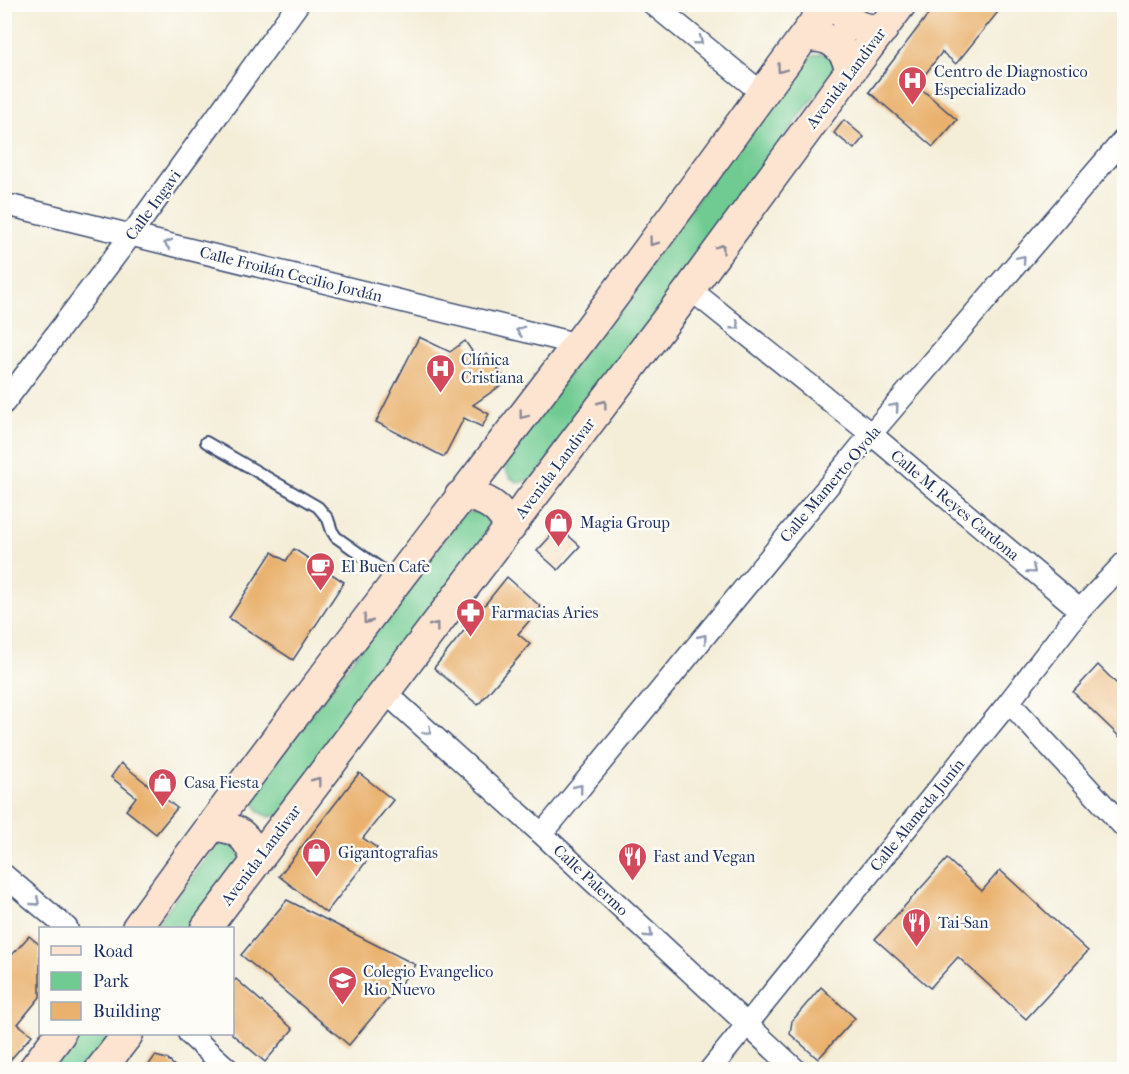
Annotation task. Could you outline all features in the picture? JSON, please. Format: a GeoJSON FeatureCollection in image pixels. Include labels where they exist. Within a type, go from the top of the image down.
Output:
{"type":"FeatureCollection","features":[{"type":"Feature","properties":{"kind":"main road"},"geometry":{"type":"LineString","coordinates":[[138,927],[460,496],[577,345],[828,4]]}},
{"type":"Feature","properties":{"kind":"main road"},"geometry":{"type":"LineString","coordinates":[[838,4],[843,15],[851,23],[861,28],[883,29]]}},
{"type":"Feature","properties":{"kind":"main road","name":"Avenida Landivar"},"geometry":{"type":"LineString","coordinates":[[207,927],[690,289],[901,4]]}},
{"type":"Feature","properties":{"kind":"main road"},"geometry":{"type":"LineString","coordinates":[[804,37],[825,38],[835,43],[843,50],[851,70]]}},
{"type":"Feature","properties":{"kind":"main road"},"geometry":{"type":"LineString","coordinates":[[487,462],[495,481],[503,489],[522,497],[532,497]]}},
{"type":"Feature","properties":{"kind":"main road"},"geometry":{"type":"LineString","coordinates":[[460,496],[471,496],[491,503],[499,510],[510,528]]}},
{"type":"Feature","properties":{"kind":"main road"},"geometry":{"type":"LineString","coordinates":[[236,794],[239,803],[253,818],[271,826],[281,827]]}},
{"type":"Feature","properties":{"kind":"main road"},"geometry":{"type":"LineString","coordinates":[[211,826],[222,826],[241,834],[253,850],[256,861]]}},
{"type":"Feature","properties":{"kind":"main road"},"geometry":{"type":"LineString","coordinates":[[33,1070],[59,1035]]}},
{"type":"Feature","properties":{"kind":"main road"},"geometry":{"type":"LineString","coordinates":[[100,1070],[127,1035]]}},
{"type":"Feature","properties":{"kind":"street","name":"Calle Ingavi"},"geometry":{"type":"LineString","coordinates":[[4,403],[131,235],[298,4]]}},
{"type":"Feature","properties":{"kind":"street"},"geometry":{"type":"LineString","coordinates":[[653,4],[763,94]]}},
{"type":"Feature","properties":{"kind":"street","name":"Calle Mamerto Oyola"},"geometry":{"type":"LineString","coordinates":[[542,834],[871,434],[1125,139]]}},
{"type":"Feature","properties":{"kind":"street","name":"Calle Froilán Cecilio Jordán"},"geometry":{"type":"LineString","coordinates":[[4,204],[577,345]]}},
{"type":"Feature","properties":{"kind":"street","name":"Calle M. Reyes Cardona"},"geometry":{"type":"LineString","coordinates":[[690,289],[871,434],[1080,610]]}},
{"type":"Feature","properties":{"kind":"street","name":"Calle Alameda Junín"},"geometry":{"type":"LineString","coordinates":[[710,1070],[1009,702],[1080,610],[1125,563]]}},
{"type":"Feature","properties":{"kind":"street","name":"Calle Palermo"},"geometry":{"type":"LineString","coordinates":[[385,692],[796,1070]]}},
{"type":"Feature","properties":{"kind":"street"},"geometry":{"type":"LineString","coordinates":[[1009,702],[1125,827]]}},
{"type":"Feature","properties":{"kind":"street"},"geometry":{"type":"LineString","coordinates":[[4,875],[66,927]]}},
{"type":"Feature","properties":{"kind":"street"},"geometry":{"type":"LineString","coordinates":[[190,1035],[230,1070]]}},
{"type":"Feature","properties":{"kind":"lane"},"geometry":{"type":"LineString","coordinates":[[206,442],[318,507],[328,519],[336,537],[397,580]]}},
{"type":"Feature","properties":{"kind":"green space"},"geometry":{"type":"Polygon","coordinates":[[[822,53],[831,58],[837,66],[534,478],[519,483],[510,478],[505,469],[509,454],[800,60],[822,53]]]}},
{"type":"Feature","properties":{"kind":"green space"},"geometry":{"type":"Polygon","coordinates":[[[478,512],[487,519],[492,529],[285,813],[270,817],[259,812],[254,801],[257,785],[464,513],[478,512]]]}},
{"type":"Feature","properties":{"kind":"green space"},"geometry":{"type":"Polygon","coordinates":[[[231,844],[242,857],[199,927],[154,927],[217,845],[231,844]]]}},
{"type":"Feature","properties":{"kind":"green space"},"geometry":{"type":"Polygon","coordinates":[[[72,1035],[120,1035],[93,1069],[46,1070],[72,1035]]]}},
{"type":"Feature","properties":{"kind":"building"},"geometry":{"type":"Polygon","coordinates":[[[936,4],[998,4],[1002,7],[956,64],[942,52],[917,85],[957,120],[933,147],[869,92],[936,4]]]}},
{"type":"Feature","properties":{"kind":"building"},"geometry":{"type":"Polygon","coordinates":[[[844,120],[864,137],[854,149],[834,133],[844,120]]]}},
{"type":"Feature","properties":{"kind":"building","name":"Clínica Cristiana"},"geometry":{"type":"Polygon","coordinates":[[[419,337],[450,352],[465,341],[478,360],[487,354],[507,381],[473,405],[489,414],[482,427],[464,418],[444,457],[376,422],[419,337]]]}},
{"type":"Feature","properties":{"kind":"building","name":"Magia Group"},"geometry":{"type":"Polygon","coordinates":[[[559,527],[580,546],[558,570],[537,551],[559,527]]]}},
{"type":"Feature","properties":{"kind":"building"},"geometry":{"type":"Polygon","coordinates":[[[294,549],[344,582],[293,660],[229,618],[272,552],[286,561],[294,549]]]}},
{"type":"Feature","properties":{"kind":"building"},"geometry":{"type":"Polygon","coordinates":[[[507,577],[541,607],[518,634],[530,644],[478,705],[434,668],[507,577]]]}},
{"type":"Feature","properties":{"kind":"building"},"geometry":{"type":"Polygon","coordinates":[[[1098,665],[1124,691],[1124,741],[1073,692],[1098,665]]]}},
{"type":"Feature","properties":{"kind":"building"},"geometry":{"type":"Polygon","coordinates":[[[121,763],[177,808],[156,834],[126,810],[136,797],[111,777],[121,763]]]}},
{"type":"Feature","properties":{"kind":"building"},"geometry":{"type":"Polygon","coordinates":[[[359,773],[393,800],[363,838],[377,848],[326,913],[279,876],[359,773]]]}},
{"type":"Feature","properties":{"kind":"building"},"geometry":{"type":"Polygon","coordinates":[[[947,859],[982,891],[1000,870],[1088,951],[1026,1019],[958,957],[930,988],[875,939],[947,859]]]}},
{"type":"Feature","properties":{"kind":"building","name":"Colegio Evangelico Rio Nuevo"},"geometry":{"type":"Polygon","coordinates":[[[287,900],[416,965],[349,1045],[241,955],[287,900]]]}},
{"type":"Feature","properties":{"kind":"building"},"geometry":{"type":"Polygon","coordinates":[[[29,936],[39,944],[39,998],[18,1024],[32,1035],[4,1067],[4,964],[29,936]]]}},
{"type":"Feature","properties":{"kind":"building"},"geometry":{"type":"Polygon","coordinates":[[[236,979],[293,1029],[265,1062],[233,1035],[234,981],[236,979]]]}},
{"type":"Feature","properties":{"kind":"building"},"geometry":{"type":"Polygon","coordinates":[[[821,987],[855,1018],[818,1059],[790,1034],[792,1021],[821,987]]]}},
{"type":"Feature","properties":{"kind":"building"},"geometry":{"type":"Polygon","coordinates":[[[155,1056],[167,1059],[179,1070],[145,1070],[155,1056]]]}},
{"type":"Feature","properties":{"kind":"place","name":"Centro de Diagnostico Especializado"},"geometry":{"type":"Point","coordinates":[913,106]}},
{"type":"Feature","properties":{"kind":"place","name":"Clínica Cristiana"},"geometry":{"type":"Point","coordinates":[440,394]}},
{"type":"Feature","properties":{"kind":"place","name":"Magia Group"},"geometry":{"type":"Point","coordinates":[559,548]}},
{"type":"Feature","properties":{"kind":"place","name":"El Buen Cafe"},"geometry":{"type":"Point","coordinates":[320,592]}},
{"type":"Feature","properties":{"kind":"place","name":"Farmacias Aries"},"geometry":{"type":"Point","coordinates":[470,638]}},
{"type":"Feature","properties":{"kind":"place","name":"Casa Fiesta"},"geometry":{"type":"Point","coordinates":[163,808]}},
{"type":"Feature","properties":{"kind":"place","name":"Gigantografias"},"geometry":{"type":"Point","coordinates":[317,878]}},
{"type":"Feature","properties":{"kind":"place","name":"Fast and Vegan"},"geometry":{"type":"Point","coordinates":[632,882]}},
{"type":"Feature","properties":{"kind":"place","name":"Tai-San"},"geometry":{"type":"Point","coordinates":[917,948]}},
{"type":"Feature","properties":{"kind":"place","name":"Colegio Evangelico Rio Nuevo"},"geometry":{"type":"Point","coordinates":[342,1006]}}]}
